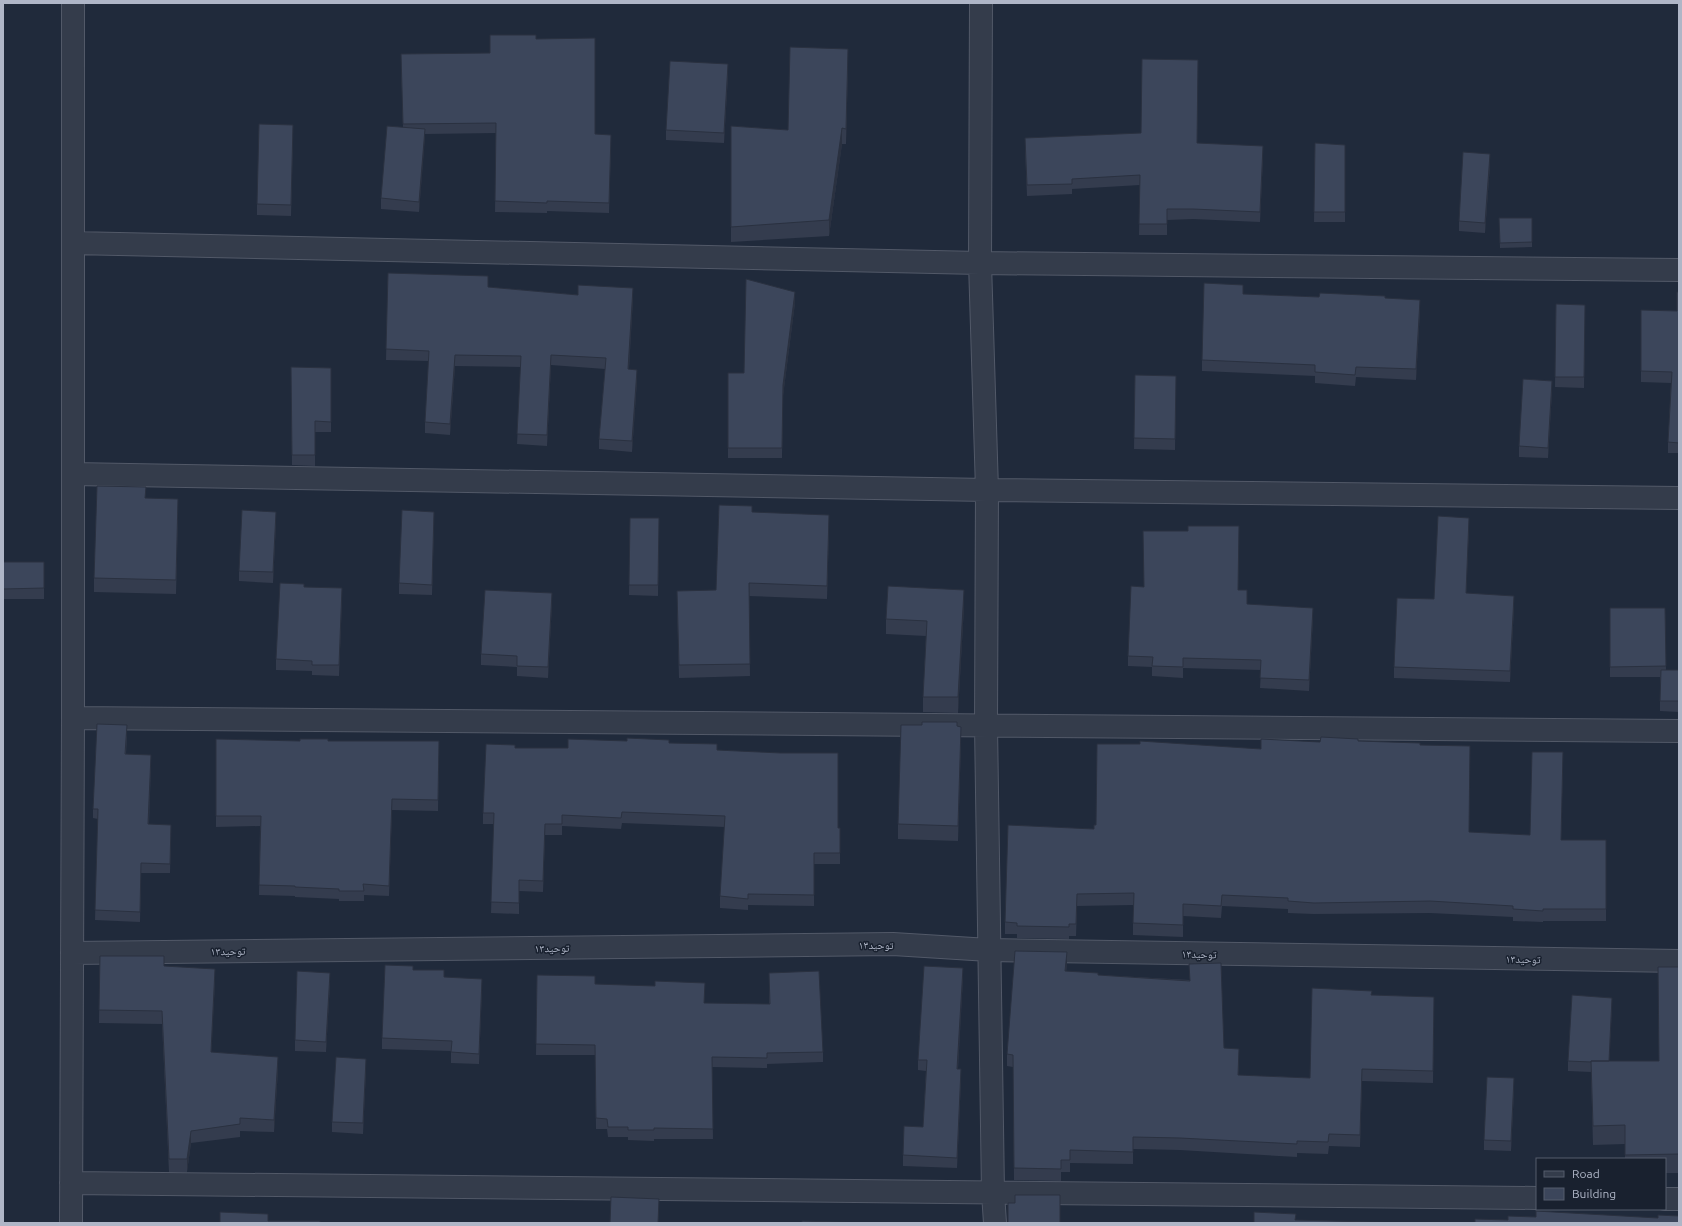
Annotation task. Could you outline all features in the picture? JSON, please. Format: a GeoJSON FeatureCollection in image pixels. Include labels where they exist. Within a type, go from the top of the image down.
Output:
{"type":"FeatureCollection","features":[{"type":"Feature","properties":{"kind":"street"},"geometry":{"type":"LineString","coordinates":[[70,1223],[73,718],[73,3]]}},
{"type":"Feature","properties":{"kind":"street"},"geometry":{"type":"LineString","coordinates":[[981,3],[980,263],[987,490],[986,725],[993,1193],[995,1223]]}},
{"type":"Feature","properties":{"kind":"street"},"geometry":{"type":"LineString","coordinates":[[73,243],[980,263],[1679,270]]}},
{"type":"Feature","properties":{"kind":"street"},"geometry":{"type":"LineString","coordinates":[[73,474],[987,490],[1679,498]]}},
{"type":"Feature","properties":{"kind":"street"},"geometry":{"type":"LineString","coordinates":[[73,718],[1679,731]]}},
{"type":"Feature","properties":{"kind":"street","name":"توحید۱۳"},"geometry":{"type":"LineString","coordinates":[[72,953],[893,944],[989,950],[1679,961]]}},
{"type":"Feature","properties":{"kind":"street"},"geometry":{"type":"LineString","coordinates":[[71,1183],[1536,1198]]}},
{"type":"Feature","properties":{"kind":"street"},"geometry":{"type":"LineString","coordinates":[[1666,1199],[1679,1199]]}},
{"type":"Feature","properties":{"kind":"building"},"geometry":{"type":"Polygon","coordinates":[[[490,35],[536,35],[536,39],[595,38],[595,134],[611,135],[609,203],[495,201],[496,123],[403,124],[401,54],[490,53],[490,35]]]}},
{"type":"Feature","properties":{"kind":"building"},"geometry":{"type":"Polygon","coordinates":[[[790,47],[848,49],[846,129],[842,128],[829,220],[731,227],[731,126],[788,130],[790,47]]]}},
{"type":"Feature","properties":{"kind":"building"},"geometry":{"type":"Polygon","coordinates":[[[1142,59],[1198,60],[1197,143],[1263,146],[1260,212],[1167,209],[1167,224],[1139,224],[1140,175],[1072,179],[1072,184],[1027,185],[1025,138],[1141,133],[1142,59]]]}},
{"type":"Feature","properties":{"kind":"building"},"geometry":{"type":"Polygon","coordinates":[[[670,61],[728,64],[724,133],[666,130],[670,61]]]}},
{"type":"Feature","properties":{"kind":"building"},"geometry":{"type":"Polygon","coordinates":[[[259,124],[293,125],[291,205],[257,204],[259,124]]]}},
{"type":"Feature","properties":{"kind":"building"},"geometry":{"type":"Polygon","coordinates":[[[387,126],[425,129],[419,202],[381,198],[387,126]]]}},
{"type":"Feature","properties":{"kind":"building"},"geometry":{"type":"Polygon","coordinates":[[[1315,143],[1345,145],[1345,212],[1314,212],[1315,143]]]}},
{"type":"Feature","properties":{"kind":"building"},"geometry":{"type":"Polygon","coordinates":[[[1463,152],[1490,154],[1485,223],[1459,221],[1463,152]]]}},
{"type":"Feature","properties":{"kind":"building"},"geometry":{"type":"Polygon","coordinates":[[[1499,218],[1532,218],[1532,242],[1500,243],[1499,218]]]}},
{"type":"Feature","properties":{"kind":"building"},"geometry":{"type":"Polygon","coordinates":[[[388,273],[488,276],[488,287],[578,295],[578,285],[633,288],[628,369],[637,370],[632,441],[599,439],[606,358],[551,355],[547,435],[517,434],[521,356],[455,355],[450,424],[425,422],[429,351],[386,349],[388,273]]]}},
{"type":"Feature","properties":{"kind":"building"},"geometry":{"type":"Polygon","coordinates":[[[746,279],[795,292],[783,385],[782,448],[728,448],[728,373],[744,373],[746,279]]]}},
{"type":"Feature","properties":{"kind":"building"},"geometry":{"type":"Polygon","coordinates":[[[1204,283],[1243,285],[1243,294],[1319,297],[1320,293],[1385,296],[1385,298],[1420,300],[1416,369],[1356,367],[1355,375],[1315,372],[1315,365],[1202,360],[1204,283]]]}},
{"type":"Feature","properties":{"kind":"building"},"geometry":{"type":"Polygon","coordinates":[[[1677,292],[1679,292],[1679,443],[1668,442],[1672,372],[1641,371],[1641,310],[1677,311],[1677,292]]]}},
{"type":"Feature","properties":{"kind":"building"},"geometry":{"type":"Polygon","coordinates":[[[1556,304],[1585,305],[1584,377],[1555,377],[1556,304]]]}},
{"type":"Feature","properties":{"kind":"building"},"geometry":{"type":"Polygon","coordinates":[[[291,367],[331,368],[331,422],[315,421],[315,455],[292,455],[291,367]]]}},
{"type":"Feature","properties":{"kind":"building"},"geometry":{"type":"Polygon","coordinates":[[[1135,375],[1176,376],[1175,439],[1134,438],[1135,375]]]}},
{"type":"Feature","properties":{"kind":"building"},"geometry":{"type":"Polygon","coordinates":[[[1523,379],[1552,381],[1548,448],[1519,446],[1523,379]]]}},
{"type":"Feature","properties":{"kind":"building"},"geometry":{"type":"Polygon","coordinates":[[[97,486],[146,487],[145,498],[178,499],[176,580],[94,578],[97,486]]]}},
{"type":"Feature","properties":{"kind":"building"},"geometry":{"type":"Polygon","coordinates":[[[719,505],[752,506],[752,512],[829,515],[827,586],[749,583],[750,664],[679,665],[677,591],[716,590],[719,505]]]}},
{"type":"Feature","properties":{"kind":"building"},"geometry":{"type":"Polygon","coordinates":[[[242,510],[276,512],[273,572],[239,571],[242,510]]]}},
{"type":"Feature","properties":{"kind":"building"},"geometry":{"type":"Polygon","coordinates":[[[402,510],[434,512],[432,585],[399,583],[402,510]]]}},
{"type":"Feature","properties":{"kind":"building"},"geometry":{"type":"Polygon","coordinates":[[[1438,516],[1469,518],[1466,593],[1514,596],[1510,671],[1394,667],[1397,598],[1434,599],[1438,516]]]}},
{"type":"Feature","properties":{"kind":"building"},"geometry":{"type":"Polygon","coordinates":[[[630,518],[659,518],[658,585],[629,585],[630,518]]]}},
{"type":"Feature","properties":{"kind":"building"},"geometry":{"type":"Polygon","coordinates":[[[1188,526],[1239,526],[1238,590],[1247,590],[1247,604],[1313,608],[1309,680],[1260,678],[1261,660],[1183,658],[1183,667],[1152,666],[1153,657],[1128,656],[1131,586],[1144,587],[1143,531],[1188,531],[1188,526]]]}},
{"type":"Feature","properties":{"kind":"building"},"geometry":{"type":"Polygon","coordinates":[[[3,562],[44,562],[44,588],[3,589],[3,562]]]}},
{"type":"Feature","properties":{"kind":"building"},"geometry":{"type":"Polygon","coordinates":[[[280,583],[304,584],[304,587],[342,588],[339,665],[312,665],[312,661],[276,659],[280,583]]]}},
{"type":"Feature","properties":{"kind":"building"},"geometry":{"type":"Polygon","coordinates":[[[888,586],[964,590],[958,697],[923,697],[927,621],[886,619],[888,586]]]}},
{"type":"Feature","properties":{"kind":"building"},"geometry":{"type":"Polygon","coordinates":[[[485,590],[552,593],[548,667],[517,666],[517,656],[481,654],[485,590]]]}},
{"type":"Feature","properties":{"kind":"building"},"geometry":{"type":"Polygon","coordinates":[[[1610,608],[1665,608],[1666,666],[1610,667],[1610,608]]]}},
{"type":"Feature","properties":{"kind":"building"},"geometry":{"type":"Polygon","coordinates":[[[1661,670],[1679,670],[1679,701],[1660,701],[1661,670]]]}},
{"type":"Feature","properties":{"kind":"building"},"geometry":{"type":"Polygon","coordinates":[[[922,722],[957,722],[957,726],[961,727],[958,826],[898,824],[901,725],[922,725],[922,722]]]}},
{"type":"Feature","properties":{"kind":"building"},"geometry":{"type":"Polygon","coordinates":[[[97,724],[127,725],[125,754],[151,755],[148,824],[171,825],[170,864],[141,863],[140,912],[95,910],[98,809],[93,809],[97,724]]]}},
{"type":"Feature","properties":{"kind":"building"},"geometry":{"type":"Polygon","coordinates":[[[1321,737],[1358,739],[1358,741],[1420,743],[1420,745],[1470,746],[1469,832],[1530,835],[1532,752],[1563,752],[1561,840],[1606,840],[1606,909],[1543,909],[1543,911],[1513,909],[1513,906],[1430,901],[1314,903],[1288,901],[1288,898],[1222,895],[1221,906],[1183,904],[1183,925],[1133,923],[1134,893],[1077,894],[1076,924],[1069,924],[1069,927],[1017,926],[1017,923],[1005,922],[1008,825],[1094,829],[1094,825],[1096,825],[1097,744],[1140,744],[1140,741],[1261,749],[1261,739],[1320,742],[1321,737]]]}},
{"type":"Feature","properties":{"kind":"building"},"geometry":{"type":"Polygon","coordinates":[[[627,738],[669,740],[669,743],[717,744],[717,750],[781,753],[838,753],[838,828],[840,828],[840,853],[814,853],[814,895],[748,894],[748,899],[720,896],[725,816],[622,812],[621,818],[562,815],[562,824],[545,824],[543,881],[519,880],[519,903],[491,902],[494,813],[483,813],[486,744],[515,745],[515,748],[568,748],[568,739],[627,741],[627,738]]]}},
{"type":"Feature","properties":{"kind":"building"},"geometry":{"type":"Polygon","coordinates":[[[216,739],[300,741],[300,739],[328,739],[328,741],[439,741],[438,800],[392,799],[389,886],[363,884],[364,891],[339,891],[339,889],[259,885],[261,816],[216,816],[216,739]]]}},
{"type":"Feature","properties":{"kind":"building"},"geometry":{"type":"Polygon","coordinates":[[[1015,951],[1067,952],[1065,971],[1098,973],[1098,975],[1190,981],[1189,964],[1221,963],[1224,1048],[1239,1049],[1238,1075],[1310,1078],[1312,988],[1372,991],[1371,995],[1434,997],[1433,1071],[1362,1069],[1360,1135],[1329,1134],[1328,1142],[1297,1141],[1297,1144],[1133,1137],[1133,1152],[1070,1150],[1070,1160],[1061,1160],[1061,1169],[1014,1168],[1013,1055],[1007,1054],[1015,951]]]}},
{"type":"Feature","properties":{"kind":"building"},"geometry":{"type":"Polygon","coordinates":[[[100,956],[164,956],[164,966],[215,969],[211,1052],[278,1057],[274,1120],[240,1118],[240,1124],[191,1131],[187,1159],[169,1159],[162,1011],[99,1010],[100,956]]]}},
{"type":"Feature","properties":{"kind":"building"},"geometry":{"type":"Polygon","coordinates":[[[385,965],[413,966],[413,970],[444,970],[444,977],[482,979],[479,1054],[451,1052],[452,1041],[382,1038],[385,965]]]}},
{"type":"Feature","properties":{"kind":"building"},"geometry":{"type":"Polygon","coordinates":[[[924,966],[963,968],[957,1069],[961,1069],[957,1158],[903,1155],[904,1126],[923,1127],[927,1060],[918,1060],[924,966]]]}},
{"type":"Feature","properties":{"kind":"building"},"geometry":{"type":"Polygon","coordinates":[[[1658,967],[1679,967],[1679,1154],[1625,1155],[1625,1125],[1593,1126],[1591,1061],[1659,1061],[1658,967]]]}},
{"type":"Feature","properties":{"kind":"building"},"geometry":{"type":"Polygon","coordinates":[[[297,971],[330,973],[326,1042],[295,1040],[297,971]]]}},
{"type":"Feature","properties":{"kind":"building"},"geometry":{"type":"Polygon","coordinates":[[[819,971],[823,1052],[767,1053],[767,1058],[712,1057],[713,1129],[654,1128],[654,1130],[628,1130],[628,1127],[608,1127],[607,1119],[596,1118],[595,1045],[536,1044],[537,975],[595,976],[595,984],[655,986],[655,981],[705,983],[704,1003],[770,1004],[769,973],[819,971]]]}},
{"type":"Feature","properties":{"kind":"building"},"geometry":{"type":"Polygon","coordinates":[[[1572,995],[1612,998],[1609,1061],[1568,1061],[1572,995]]]}},
{"type":"Feature","properties":{"kind":"building"},"geometry":{"type":"Polygon","coordinates":[[[336,1057],[366,1059],[363,1123],[332,1122],[336,1057]]]}},
{"type":"Feature","properties":{"kind":"building"},"geometry":{"type":"Polygon","coordinates":[[[1487,1077],[1514,1078],[1511,1141],[1484,1140],[1487,1077]]]}},
{"type":"Feature","properties":{"kind":"building"},"geometry":{"type":"Polygon","coordinates":[[[1015,1195],[1060,1195],[1060,1223],[1008,1223],[1008,1203],[1015,1203],[1015,1195]]]}},
{"type":"Feature","properties":{"kind":"building"},"geometry":{"type":"Polygon","coordinates":[[[611,1197],[659,1199],[658,1223],[610,1223],[611,1197]]]}},
{"type":"Feature","properties":{"kind":"building"},"geometry":{"type":"Polygon","coordinates":[[[1536,1211],[1658,1218],[1658,1215],[1679,1216],[1679,1223],[1475,1223],[1475,1219],[1508,1220],[1508,1216],[1536,1217],[1536,1211]]]}},
{"type":"Feature","properties":{"kind":"building"},"geometry":{"type":"Polygon","coordinates":[[[220,1212],[268,1214],[268,1221],[320,1221],[320,1223],[220,1223],[220,1212]]]}},
{"type":"Feature","properties":{"kind":"building"},"geometry":{"type":"Polygon","coordinates":[[[1254,1212],[1296,1214],[1295,1220],[1408,1223],[1254,1223],[1254,1212]]]}},
{"type":"Feature","properties":{"kind":"building"},"geometry":{"type":"Polygon","coordinates":[[[802,1221],[868,1223],[802,1223],[802,1221]]]}},
{"type":"Feature","properties":{"kind":"building"},"geometry":{"type":"Polygon","coordinates":[[[1190,1222],[1190,1223],[1130,1223],[1190,1222]]]}}]}
